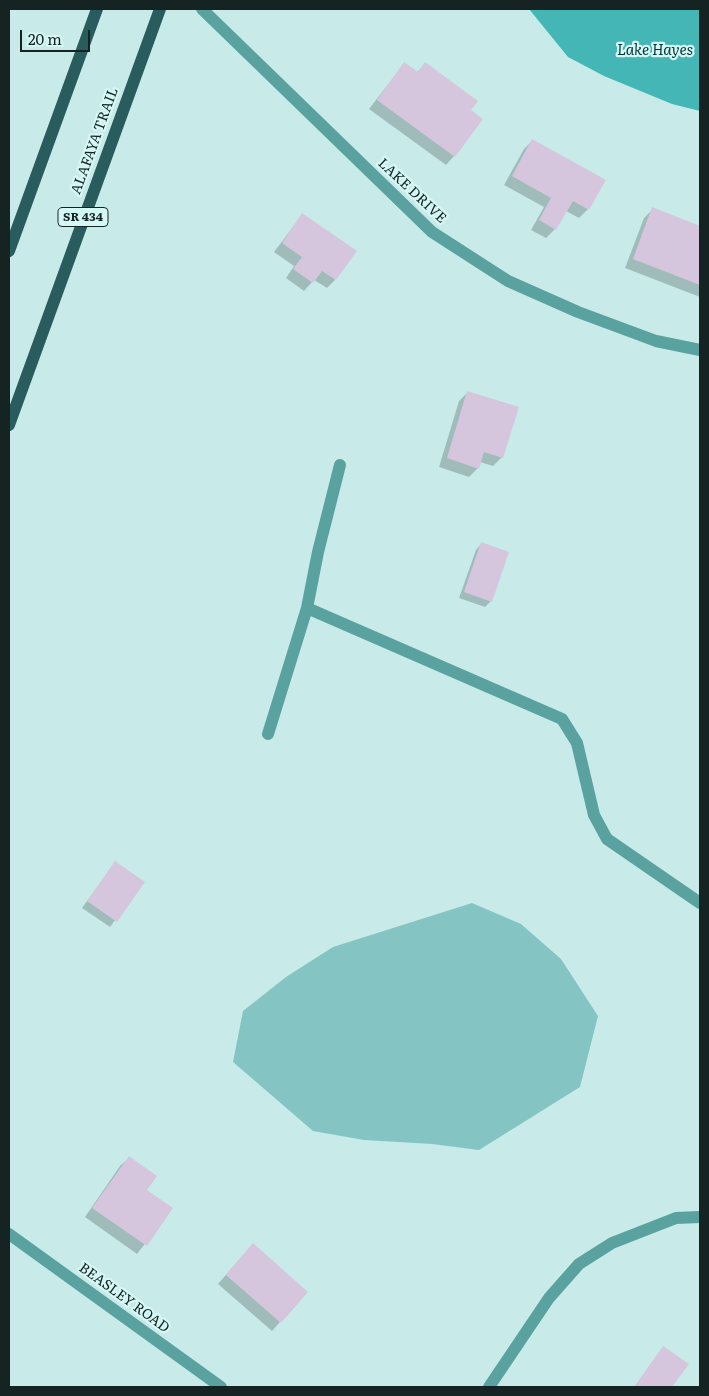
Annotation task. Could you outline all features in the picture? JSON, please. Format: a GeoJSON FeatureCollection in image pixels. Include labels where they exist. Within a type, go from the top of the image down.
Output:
{"type":"FeatureCollection","features":[{"type":"Feature","properties":{"kind":"main road"},"geometry":{"type":"LineString","coordinates":[[9,251],[97,9]]}},
{"type":"Feature","properties":{"kind":"main road","name":"ALAFAYA TRAIL"},"geometry":{"type":"LineString","coordinates":[[9,425],[160,9]]}},
{"type":"Feature","properties":{"kind":"street","name":"LAKE DRIVE"},"geometry":{"type":"LineString","coordinates":[[202,9],[432,232],[508,281],[578,312],[656,341],[700,350]]}},
{"type":"Feature","properties":{"kind":"street"},"geometry":{"type":"LineString","coordinates":[[268,734],[307,608],[318,552],[340,465]]}},
{"type":"Feature","properties":{"kind":"street"},"geometry":{"type":"LineString","coordinates":[[307,608],[562,719],[577,743],[594,816],[607,839],[700,903]]}},
{"type":"Feature","properties":{"kind":"street"},"geometry":{"type":"LineString","coordinates":[[490,1387],[550,1298],[579,1264],[612,1243],[676,1218],[700,1218]]}},
{"type":"Feature","properties":{"kind":"street","name":"BEASLEY ROAD"},"geometry":{"type":"LineString","coordinates":[[9,1234],[222,1387]]}},
{"type":"Feature","properties":{"kind":"shaded area"},"geometry":{"type":"Polygon","coordinates":[[[472,903],[521,924],[561,959],[598,1016],[580,1087],[479,1150],[432,1144],[364,1140],[313,1131],[233,1062],[243,1011],[286,977],[333,947],[472,903]]]}},
{"type":"Feature","properties":{"kind":"water","name":"Lake Hayes"},"geometry":{"type":"Polygon","coordinates":[[[529,9],[700,9],[700,111],[672,104],[604,76],[568,57],[529,9]]]}},
{"type":"Feature","properties":{"kind":"building"},"geometry":{"type":"Polygon","coordinates":[[[404,62],[418,72],[425,62],[478,101],[471,110],[483,119],[455,157],[377,100],[404,62]]]}},
{"type":"Feature","properties":{"kind":"building"},"geometry":{"type":"Polygon","coordinates":[[[532,139],[606,180],[589,210],[573,201],[556,230],[539,220],[551,198],[512,176],[532,139]]]}},
{"type":"Feature","properties":{"kind":"building"},"geometry":{"type":"Polygon","coordinates":[[[652,207],[700,226],[700,285],[633,259],[652,207]]]}},
{"type":"Feature","properties":{"kind":"building"},"geometry":{"type":"Polygon","coordinates":[[[302,213],[357,251],[336,280],[322,271],[313,283],[293,269],[302,257],[282,243],[302,213]]]}},
{"type":"Feature","properties":{"kind":"building"},"geometry":{"type":"Polygon","coordinates":[[[467,391],[519,407],[503,458],[484,452],[479,469],[447,458],[467,391]]]}},
{"type":"Feature","properties":{"kind":"building"},"geometry":{"type":"Polygon","coordinates":[[[481,542],[509,552],[492,602],[464,592],[481,542]]]}},
{"type":"Feature","properties":{"kind":"building"},"geometry":{"type":"Polygon","coordinates":[[[115,861],[145,882],[117,922],[87,901],[115,861]]]}},
{"type":"Feature","properties":{"kind":"building"},"geometry":{"type":"Polygon","coordinates":[[[129,1156],[157,1176],[147,1190],[173,1208],[147,1246],[92,1208],[129,1156]]]}},
{"type":"Feature","properties":{"kind":"building"},"geometry":{"type":"Polygon","coordinates":[[[253,1243],[308,1292],[281,1323],[226,1275],[253,1243]]]}},
{"type":"Feature","properties":{"kind":"building"},"geometry":{"type":"Polygon","coordinates":[[[663,1346],[689,1364],[672,1387],[634,1387],[663,1346]]]}}]}
